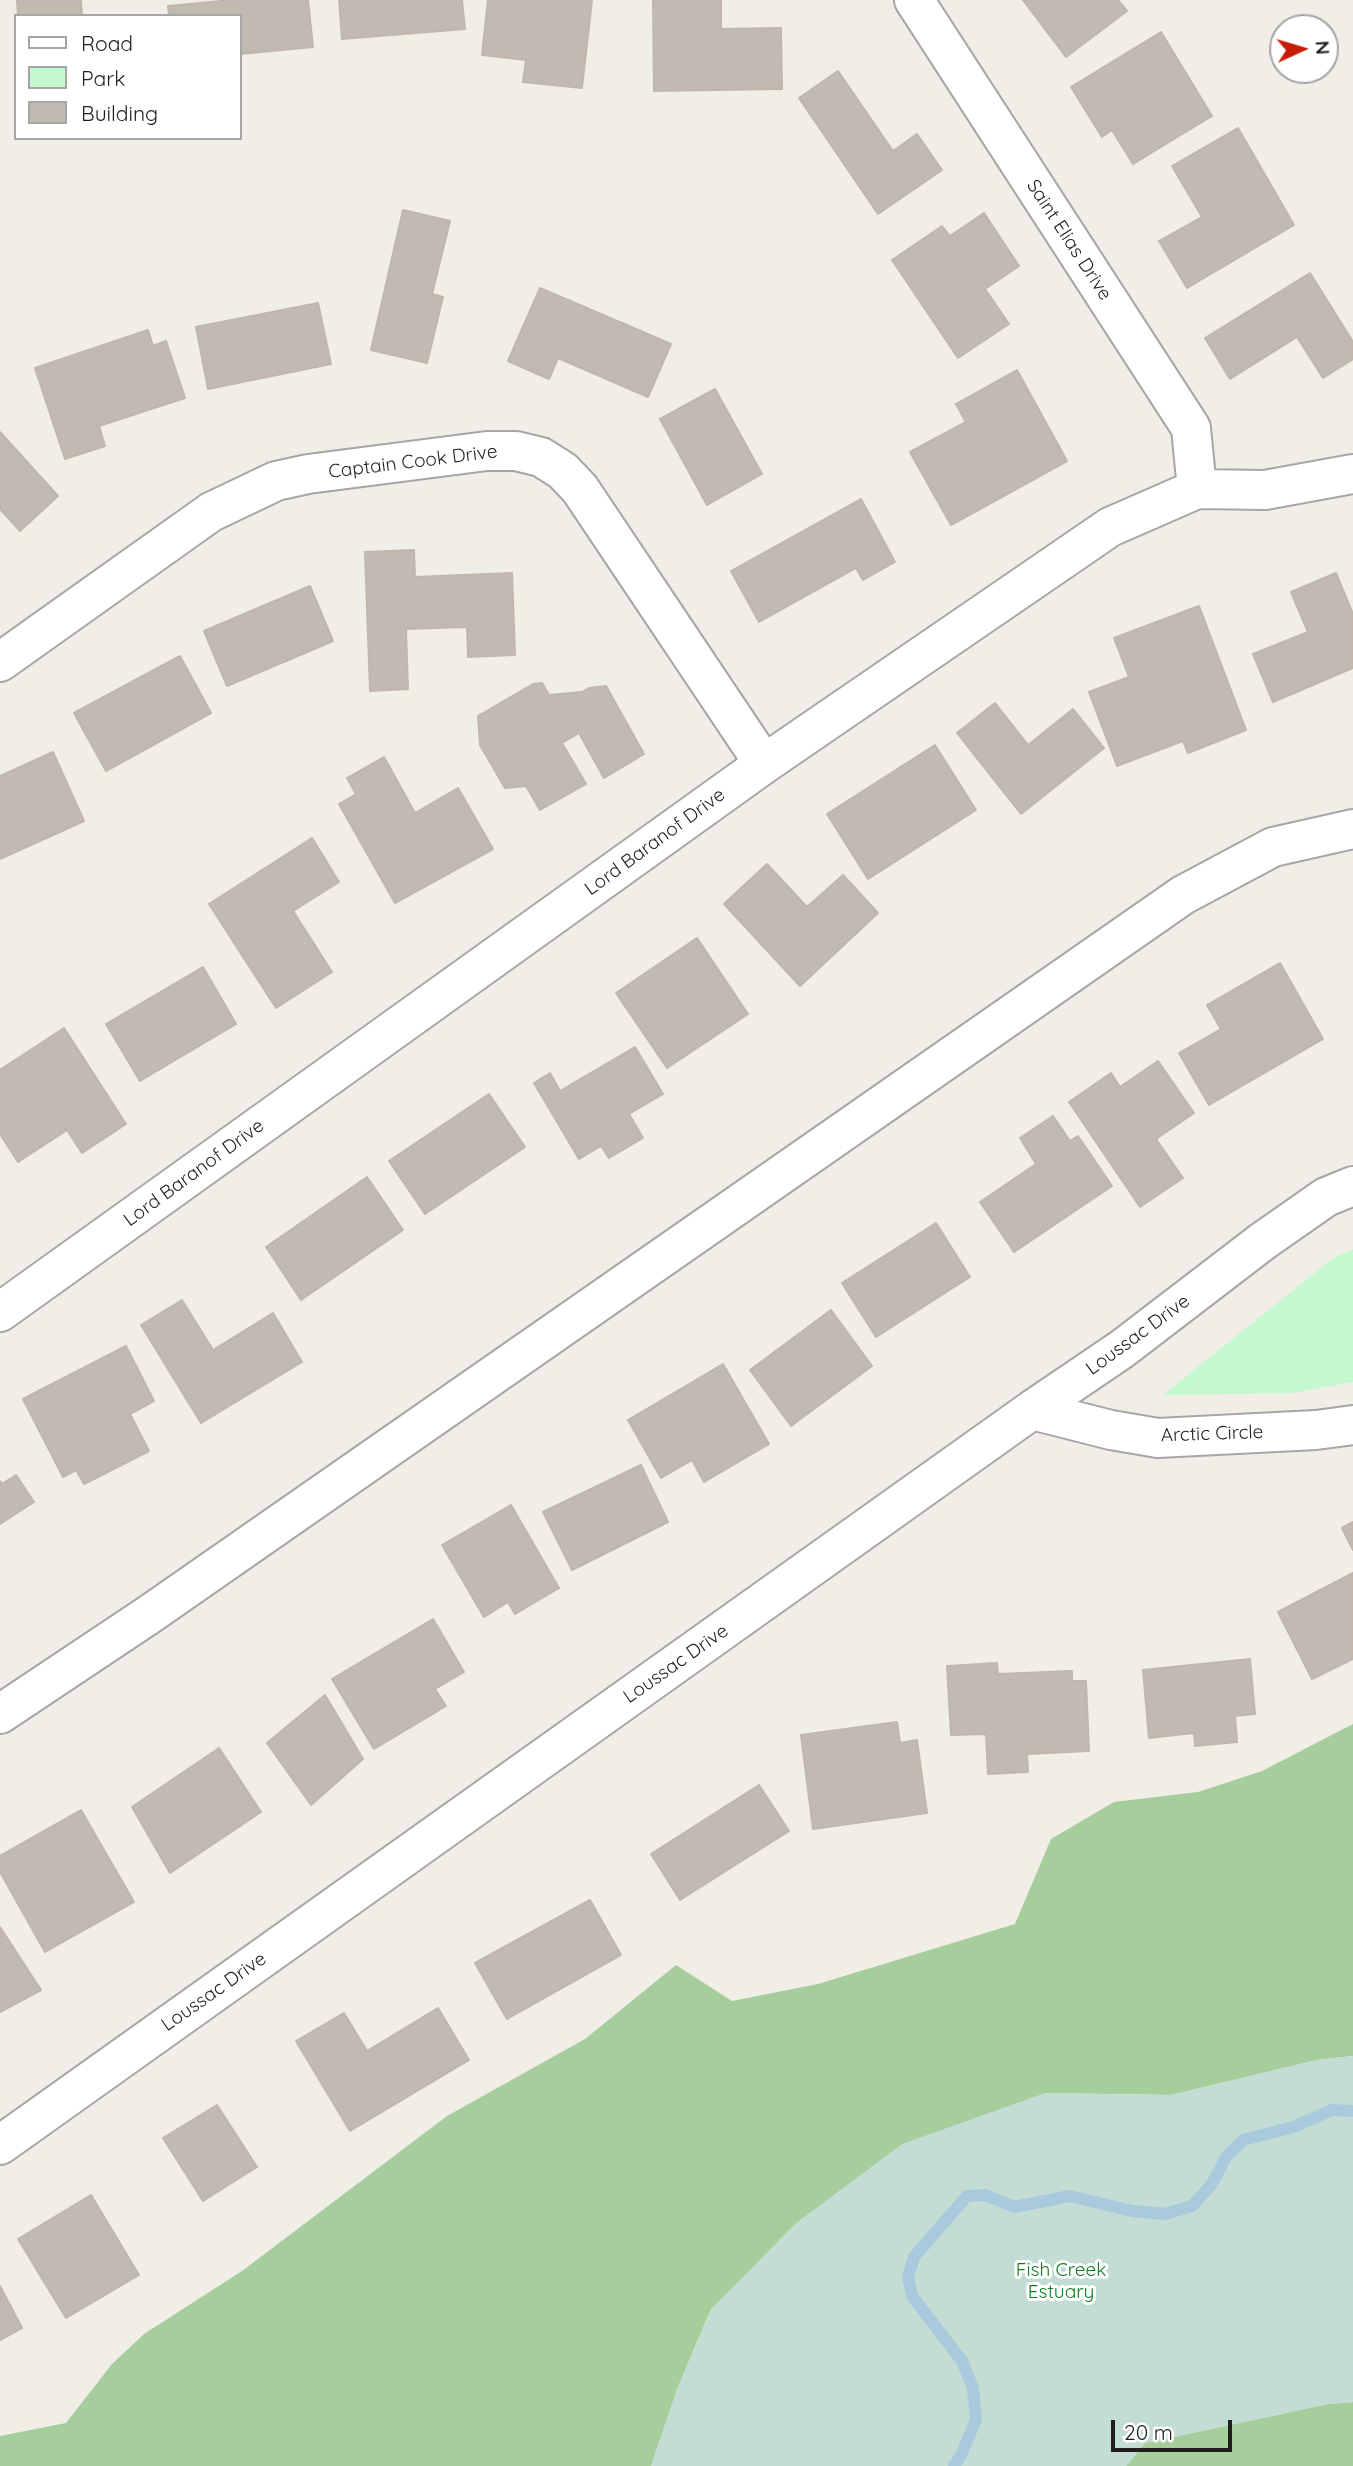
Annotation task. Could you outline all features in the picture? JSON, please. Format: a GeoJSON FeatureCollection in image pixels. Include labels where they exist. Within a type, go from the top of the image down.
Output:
{"type":"FeatureCollection","features":[{"type":"Feature","properties":{"kind":"street","name":"Saint Elias Drive"},"geometry":{"type":"LineString","coordinates":[[914,0],[1191,428],[1197,489]]}},
{"type":"Feature","properties":{"kind":"street","name":"Captain Cook Drive"},"geometry":{"type":"LineString","coordinates":[[0,662],[211,512],[276,481],[307,474],[445,456],[516,451],[541,457],[563,471],[580,488],[764,764]]}},
{"type":"Feature","properties":{"kind":"street","name":"Lord Baranof Drive"},"geometry":{"type":"LineString","coordinates":[[0,1312],[764,764],[1110,527],[1197,489],[1265,490],[1353,474]]}},
{"type":"Feature","properties":{"kind":"street"},"geometry":{"type":"LineString","coordinates":[[0,1714],[150,1614],[1184,895],[1273,846],[1353,829]]}},
{"type":"Feature","properties":{"kind":"street","name":"Loussac Drive"},"geometry":{"type":"LineString","coordinates":[[0,2145],[1032,1410],[1122,1349],[1315,1205],[1353,1185]]}},
{"type":"Feature","properties":{"kind":"street","name":"Arctic Circle"},"geometry":{"type":"LineString","coordinates":[[1032,1410],[1111,1430],[1158,1438],[1315,1430],[1353,1425]]}},
{"type":"Feature","properties":{"kind":"green space"},"geometry":{"type":"Polygon","coordinates":[[[1353,1249],[1353,1382],[1292,1393],[1163,1395],[1333,1258],[1353,1249]]]}},
{"type":"Feature","properties":{"kind":"green space"},"geometry":{"type":"Polygon","coordinates":[[[1353,1724],[1353,2056],[1317,2060],[1171,2095],[1045,2093],[711,2309],[678,2387],[651,2466],[0,2466],[0,2436],[66,2423],[112,2364],[144,2334],[242,2271],[447,2116],[585,2039],[676,1965],[732,2001],[818,1984],[1015,1924],[1051,1839],[1114,1802],[1198,1792],[1262,1771],[1353,1724]]]}},
{"type":"Feature","properties":{"kind":"green space","name":"Fish Creek Estuary"},"geometry":{"type":"Polygon","coordinates":[[[1353,2056],[1353,2402],[1328,2404],[1145,2443],[1126,2466],[651,2466],[678,2387],[711,2309],[796,2223],[902,2144],[1045,2093],[1171,2095],[1317,2060],[1353,2056]]]}},
{"type":"Feature","properties":{"kind":"green space"},"geometry":{"type":"Polygon","coordinates":[[[1353,2402],[1353,2466],[1126,2466],[1145,2443],[1328,2404],[1353,2402]]]}},
{"type":"Feature","properties":{"kind":"building"},"geometry":{"type":"Polygon","coordinates":[[[17,0],[81,0],[82,14],[18,14],[17,0]]]}},
{"type":"Feature","properties":{"kind":"building"},"geometry":{"type":"Polygon","coordinates":[[[232,0],[308,0],[313,47],[242,54],[242,14],[169,14],[168,6],[232,0]]]}},
{"type":"Feature","properties":{"kind":"building"},"geometry":{"type":"Polygon","coordinates":[[[339,0],[462,0],[465,29],[342,39],[339,0]]]}},
{"type":"Feature","properties":{"kind":"building"},"geometry":{"type":"Polygon","coordinates":[[[488,0],[592,0],[582,88],[523,82],[526,60],[482,55],[488,0]]]}},
{"type":"Feature","properties":{"kind":"building"},"geometry":{"type":"Polygon","coordinates":[[[653,0],[721,0],[721,29],[781,28],[782,89],[654,91],[653,0]]]}},
{"type":"Feature","properties":{"kind":"building"},"geometry":{"type":"Polygon","coordinates":[[[1023,0],[1118,0],[1127,11],[1066,57],[1023,0]]]}},
{"type":"Feature","properties":{"kind":"building"},"geometry":{"type":"Polygon","coordinates":[[[1161,32],[1212,116],[1133,164],[1112,130],[1102,137],[1071,87],[1161,32]]]}},
{"type":"Feature","properties":{"kind":"building"},"geometry":{"type":"Polygon","coordinates":[[[838,71],[893,151],[917,134],[942,170],[878,214],[799,98],[838,71]]]}},
{"type":"Feature","properties":{"kind":"building"},"geometry":{"type":"Polygon","coordinates":[[[1238,128],[1294,225],[1187,288],[1159,241],[1202,217],[1172,166],[1238,128]]]}},
{"type":"Feature","properties":{"kind":"building"},"geometry":{"type":"Polygon","coordinates":[[[403,210],[450,221],[432,294],[443,297],[427,363],[371,350],[403,210]]]}},
{"type":"Feature","properties":{"kind":"building"},"geometry":{"type":"Polygon","coordinates":[[[984,213],[1019,266],[985,289],[1009,324],[958,358],[892,260],[942,226],[950,236],[984,213]]]}},
{"type":"Feature","properties":{"kind":"building"},"geometry":{"type":"Polygon","coordinates":[[[1310,273],[1353,342],[1353,359],[1323,378],[1297,337],[1230,379],[1205,338],[1310,273]]]}},
{"type":"Feature","properties":{"kind":"building"},"geometry":{"type":"Polygon","coordinates":[[[540,288],[671,344],[648,397],[558,358],[549,379],[508,361],[540,288]]]}},
{"type":"Feature","properties":{"kind":"building"},"geometry":{"type":"Polygon","coordinates":[[[318,303],[331,364],[208,389],[196,327],[318,303]]]}},
{"type":"Feature","properties":{"kind":"building"},"geometry":{"type":"Polygon","coordinates":[[[148,330],[153,346],[166,341],[185,398],[99,426],[105,446],[65,459],[35,368],[148,330]]]}},
{"type":"Feature","properties":{"kind":"building"},"geometry":{"type":"Polygon","coordinates":[[[1017,370],[1067,461],[951,525],[910,452],[966,422],[956,404],[1017,370]]]}},
{"type":"Feature","properties":{"kind":"building"},"geometry":{"type":"Polygon","coordinates":[[[715,389],[762,474],[707,505],[660,419],[715,389]]]}},
{"type":"Feature","properties":{"kind":"building"},"geometry":{"type":"Polygon","coordinates":[[[0,432],[58,496],[20,531],[0,509],[0,432]]]}},
{"type":"Feature","properties":{"kind":"building"},"geometry":{"type":"Polygon","coordinates":[[[861,499],[895,562],[863,580],[856,568],[759,622],[731,571],[861,499]]]}},
{"type":"Feature","properties":{"kind":"building"},"geometry":{"type":"Polygon","coordinates":[[[414,550],[415,577],[512,573],[515,655],[468,657],[467,627],[406,629],[408,689],[370,691],[365,552],[414,550]]]}},
{"type":"Feature","properties":{"kind":"building"},"geometry":{"type":"Polygon","coordinates":[[[1336,573],[1353,614],[1353,668],[1273,702],[1253,654],[1308,632],[1291,592],[1336,573]]]}},
{"type":"Feature","properties":{"kind":"building"},"geometry":{"type":"Polygon","coordinates":[[[310,586],[333,641],[227,686],[204,631],[310,586]]]}},
{"type":"Feature","properties":{"kind":"building"},"geometry":{"type":"Polygon","coordinates":[[[1199,606],[1246,730],[1188,753],[1183,741],[1117,766],[1089,692],[1129,677],[1114,638],[1199,606]]]}},
{"type":"Feature","properties":{"kind":"building"},"geometry":{"type":"Polygon","coordinates":[[[180,656],[211,713],[106,771],[74,713],[180,656]]]}},
{"type":"Feature","properties":{"kind":"building"},"geometry":{"type":"Polygon","coordinates":[[[542,683],[549,695],[582,692],[589,688],[606,686],[644,754],[604,778],[579,733],[562,743],[586,784],[540,810],[526,786],[505,788],[480,745],[478,716],[533,684],[542,683]]]}},
{"type":"Feature","properties":{"kind":"building"},"geometry":{"type":"Polygon","coordinates":[[[995,703],[1028,745],[1073,709],[1104,748],[1021,814],[957,733],[995,703]]]}},
{"type":"Feature","properties":{"kind":"building"},"geometry":{"type":"Polygon","coordinates":[[[935,745],[976,810],[868,879],[827,814],[935,745]]]}},
{"type":"Feature","properties":{"kind":"building"},"geometry":{"type":"Polygon","coordinates":[[[53,752],[84,821],[0,859],[0,776],[53,752]]]}},
{"type":"Feature","properties":{"kind":"building"},"geometry":{"type":"Polygon","coordinates":[[[384,757],[415,813],[458,788],[493,849],[395,903],[339,804],[356,794],[347,778],[384,757]]]}},
{"type":"Feature","properties":{"kind":"building"},"geometry":{"type":"Polygon","coordinates":[[[312,838],[339,882],[293,911],[332,972],[276,1008],[209,904],[312,838]]]}},
{"type":"Feature","properties":{"kind":"building"},"geometry":{"type":"Polygon","coordinates":[[[767,864],[807,907],[843,875],[878,913],[800,986],[724,904],[767,864]]]}},
{"type":"Feature","properties":{"kind":"building"},"geometry":{"type":"Polygon","coordinates":[[[697,938],[748,1014],[667,1068],[616,993],[697,938]]]}},
{"type":"Feature","properties":{"kind":"building"},"geometry":{"type":"Polygon","coordinates":[[[1280,963],[1323,1039],[1209,1105],[1179,1053],[1221,1029],[1207,1005],[1280,963]]]}},
{"type":"Feature","properties":{"kind":"building"},"geometry":{"type":"Polygon","coordinates":[[[203,967],[236,1024],[140,1081],[106,1024],[203,967]]]}},
{"type":"Feature","properties":{"kind":"building"},"geometry":{"type":"Polygon","coordinates":[[[64,1028],[126,1124],[82,1153],[67,1130],[18,1162],[0,1134],[0,1070],[64,1028]]]}},
{"type":"Feature","properties":{"kind":"building"},"geometry":{"type":"Polygon","coordinates":[[[635,1047],[663,1094],[629,1114],[643,1138],[609,1158],[601,1146],[579,1159],[534,1083],[550,1073],[560,1091],[635,1047]]]}},
{"type":"Feature","properties":{"kind":"building"},"geometry":{"type":"Polygon","coordinates":[[[1158,1061],[1194,1113],[1156,1139],[1183,1178],[1140,1207],[1069,1102],[1111,1073],[1120,1087],[1158,1061]]]}},
{"type":"Feature","properties":{"kind":"building"},"geometry":{"type":"Polygon","coordinates":[[[489,1094],[525,1147],[425,1214],[389,1161],[489,1094]]]}},
{"type":"Feature","properties":{"kind":"building"},"geometry":{"type":"Polygon","coordinates":[[[1053,1116],[1070,1141],[1078,1136],[1112,1186],[1014,1252],[980,1202],[1036,1164],[1020,1138],[1053,1116]]]}},
{"type":"Feature","properties":{"kind":"building"},"geometry":{"type":"Polygon","coordinates":[[[367,1177],[403,1230],[301,1300],[266,1247],[367,1177]]]}},
{"type":"Feature","properties":{"kind":"building"},"geometry":{"type":"Polygon","coordinates":[[[936,1223],[970,1277],[876,1337],[842,1283],[936,1223]]]}},
{"type":"Feature","properties":{"kind":"building"},"geometry":{"type":"Polygon","coordinates":[[[182,1300],[213,1350],[273,1313],[302,1362],[201,1423],[141,1325],[182,1300]]]}},
{"type":"Feature","properties":{"kind":"building"},"geometry":{"type":"Polygon","coordinates":[[[831,1310],[872,1366],[791,1426],[750,1370],[831,1310]]]}},
{"type":"Feature","properties":{"kind":"building"},"geometry":{"type":"Polygon","coordinates":[[[126,1346],[154,1401],[130,1414],[149,1451],[84,1484],[76,1470],[63,1477],[23,1399],[126,1346]]]}},
{"type":"Feature","properties":{"kind":"building"},"geometry":{"type":"Polygon","coordinates":[[[723,1364],[769,1444],[704,1482],[692,1460],[661,1478],[628,1420],[723,1364]]]}},
{"type":"Feature","properties":{"kind":"building"},"geometry":{"type":"Polygon","coordinates":[[[641,1465],[668,1522],[572,1570],[543,1512],[641,1465]]]}},
{"type":"Feature","properties":{"kind":"building"},"geometry":{"type":"Polygon","coordinates":[[[16,1475],[34,1502],[0,1524],[0,1481],[2,1484],[16,1475]]]}},
{"type":"Feature","properties":{"kind":"building"},"geometry":{"type":"Polygon","coordinates":[[[511,1505],[559,1588],[515,1614],[508,1602],[484,1617],[442,1545],[511,1505]]]}},
{"type":"Feature","properties":{"kind":"building"},"geometry":{"type":"Polygon","coordinates":[[[1353,1522],[1353,1550],[1342,1528],[1353,1522]]]}},
{"type":"Feature","properties":{"kind":"building"},"geometry":{"type":"Polygon","coordinates":[[[1353,1573],[1353,1659],[1312,1679],[1278,1612],[1353,1573]]]}},
{"type":"Feature","properties":{"kind":"building"},"geometry":{"type":"Polygon","coordinates":[[[433,1619],[464,1672],[435,1689],[446,1706],[374,1749],[332,1679],[433,1619]]]}},
{"type":"Feature","properties":{"kind":"building"},"geometry":{"type":"Polygon","coordinates":[[[1250,1659],[1255,1714],[1235,1716],[1237,1742],[1195,1746],[1194,1733],[1149,1738],[1143,1670],[1250,1659]]]}},
{"type":"Feature","properties":{"kind":"building"},"geometry":{"type":"Polygon","coordinates":[[[997,1663],[998,1674],[1072,1671],[1072,1681],[1086,1681],[1089,1751],[1027,1754],[1028,1772],[988,1774],[986,1734],[951,1735],[947,1666],[997,1663]]]}},
{"type":"Feature","properties":{"kind":"building"},"geometry":{"type":"Polygon","coordinates":[[[325,1695],[363,1759],[311,1805],[267,1743],[325,1695]]]}},
{"type":"Feature","properties":{"kind":"building"},"geometry":{"type":"Polygon","coordinates":[[[897,1722],[900,1743],[917,1740],[927,1813],[813,1829],[801,1735],[897,1722]]]}},
{"type":"Feature","properties":{"kind":"building"},"geometry":{"type":"Polygon","coordinates":[[[219,1748],[261,1812],[170,1873],[132,1807],[219,1748]]]}},
{"type":"Feature","properties":{"kind":"building"},"geometry":{"type":"Polygon","coordinates":[[[759,1785],[789,1831],[680,1900],[651,1854],[759,1785]]]}},
{"type":"Feature","properties":{"kind":"building"},"geometry":{"type":"Polygon","coordinates":[[[81,1810],[134,1902],[45,1952],[0,1872],[0,1856],[81,1810]]]}},
{"type":"Feature","properties":{"kind":"building"},"geometry":{"type":"Polygon","coordinates":[[[590,1900],[621,1955],[507,2019],[475,1963],[590,1900]]]}},
{"type":"Feature","properties":{"kind":"building"},"geometry":{"type":"Polygon","coordinates":[[[0,1927],[41,1990],[0,2012],[0,1927]]]}},
{"type":"Feature","properties":{"kind":"building"},"geometry":{"type":"Polygon","coordinates":[[[438,2008],[469,2060],[350,2131],[296,2041],[344,2013],[367,2051],[438,2008]]]}},
{"type":"Feature","properties":{"kind":"building"},"geometry":{"type":"Polygon","coordinates":[[[217,2105],[257,2167],[203,2201],[163,2138],[217,2105]]]}},
{"type":"Feature","properties":{"kind":"building"},"geometry":{"type":"Polygon","coordinates":[[[91,2195],[139,2275],[66,2318],[18,2239],[91,2195]]]}},
{"type":"Feature","properties":{"kind":"building"},"geometry":{"type":"Polygon","coordinates":[[[0,2286],[22,2328],[0,2340],[0,2286]]]}},
{"type":"Feature","properties":{"kind":"waterway"},"geometry":{"type":"LineString","coordinates":[[954,2466],[976,2420],[973,2388],[962,2361],[912,2296],[908,2277],[914,2257],[967,2196],[985,2195],[1014,2207],[1070,2196],[1132,2211],[1165,2214],[1192,2206],[1212,2184],[1226,2157],[1243,2140],[1293,2127],[1332,2110],[1353,2111]]}}]}
